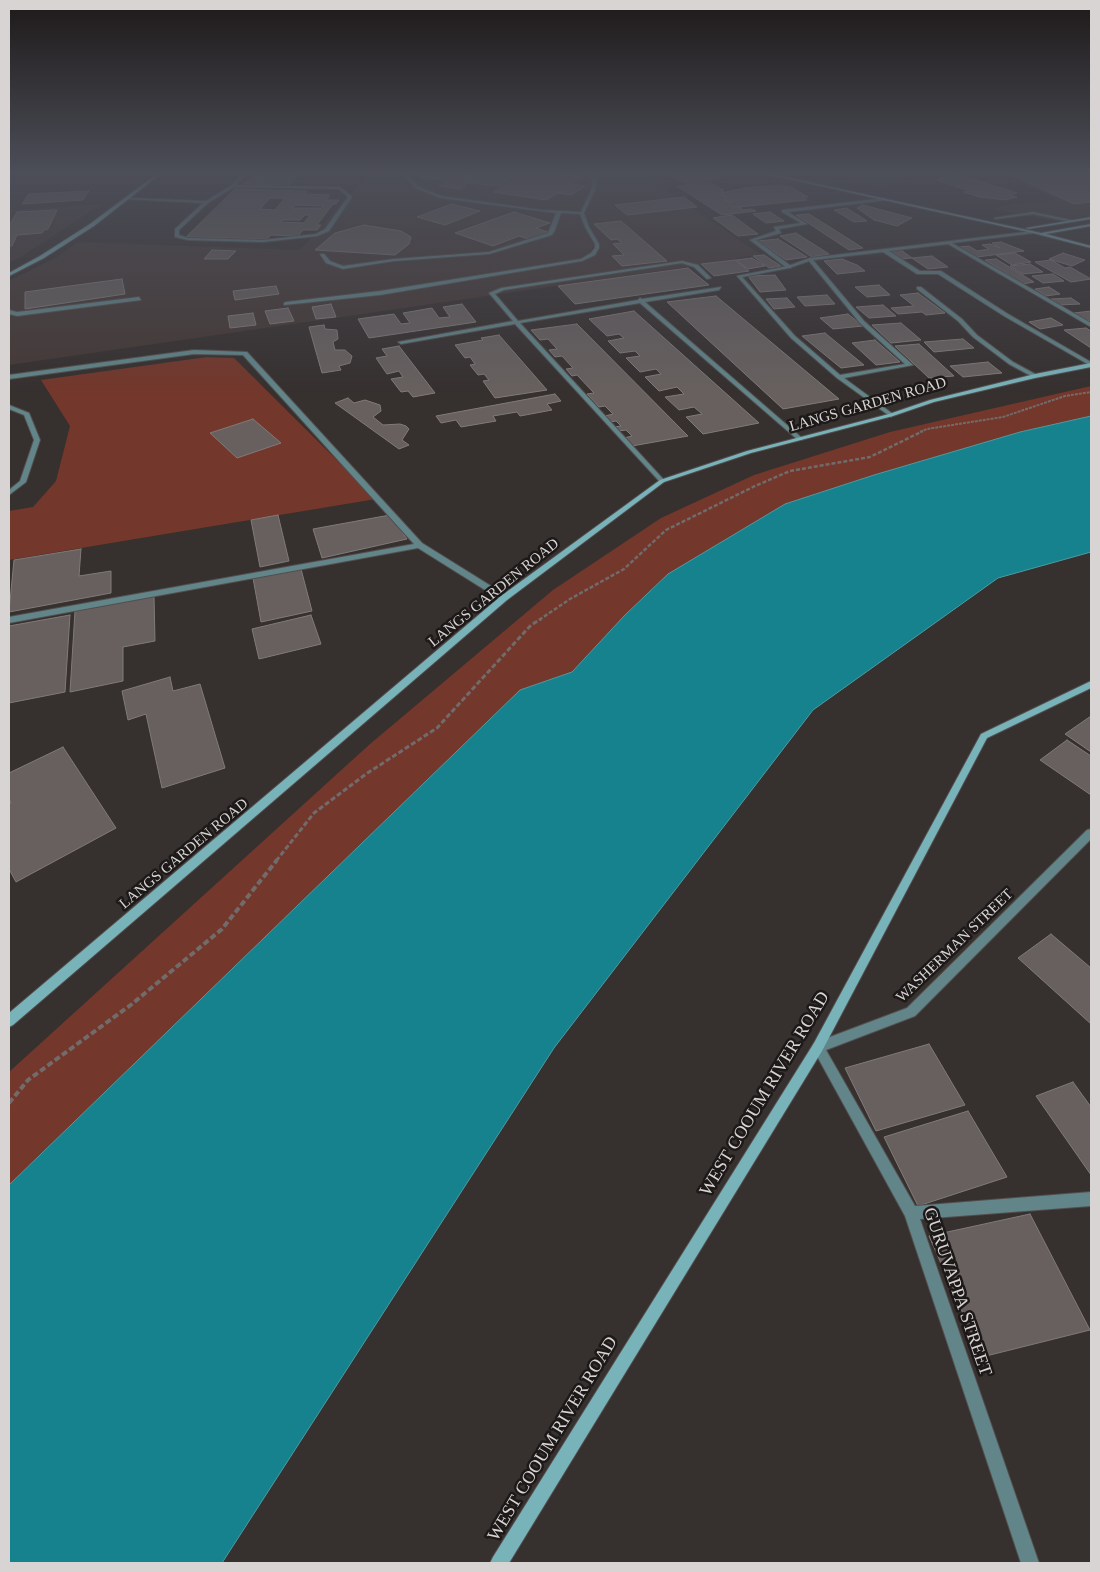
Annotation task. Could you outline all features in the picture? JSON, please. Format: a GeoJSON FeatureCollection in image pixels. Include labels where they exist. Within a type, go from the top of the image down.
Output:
{"type":"FeatureCollection","features":[{"type":"Feature","properties":{"kind":"street"},"geometry":{"type":"LineString","coordinates":[[9,275],[58,246]]}},
{"type":"Feature","properties":{"kind":"street"},"geometry":{"type":"LineString","coordinates":[[322,255],[328,262],[343,268],[394,260],[489,253],[510,246]]}},
{"type":"Feature","properties":{"kind":"street"},"geometry":{"type":"LineString","coordinates":[[286,304],[380,293],[582,260],[594,254],[597,246]]}},
{"type":"Feature","properties":{"kind":"street"},"geometry":{"type":"LineString","coordinates":[[761,246],[789,266]]}},
{"type":"Feature","properties":{"kind":"street"},"geometry":{"type":"LineString","coordinates":[[891,415],[839,378],[793,337],[739,276],[789,266],[810,259],[924,246]]}},
{"type":"Feature","properties":{"kind":"street"},"geometry":{"type":"LineString","coordinates":[[954,246],[1091,325]]}},
{"type":"Feature","properties":{"kind":"street"},"geometry":{"type":"LineString","coordinates":[[884,250],[919,273],[939,272],[1006,315],[1091,365]]}},
{"type":"Feature","properties":{"kind":"street"},"geometry":{"type":"LineString","coordinates":[[810,259],[862,322],[910,365],[839,378]]}},
{"type":"Feature","properties":{"kind":"street"},"geometry":{"type":"LineString","coordinates":[[662,481],[515,321],[492,293],[503,289],[682,262],[696,266],[709,278]]}},
{"type":"Feature","properties":{"kind":"street"},"geometry":{"type":"LineString","coordinates":[[401,342],[515,321],[719,288]]}},
{"type":"Feature","properties":{"kind":"street"},"geometry":{"type":"LineString","coordinates":[[919,288],[960,320],[975,336],[1011,363],[1035,376]]}},
{"type":"Feature","properties":{"kind":"street"},"geometry":{"type":"LineString","coordinates":[[9,312],[17,314],[139,299]]}},
{"type":"Feature","properties":{"kind":"street"},"geometry":{"type":"LineString","coordinates":[[640,300],[800,439]]}},
{"type":"Feature","properties":{"kind":"street"},"geometry":{"type":"LineString","coordinates":[[9,377],[194,352],[245,353],[419,545],[504,598]]}},
{"type":"Feature","properties":{"kind":"street","name":"LANGS GARDEN ROAD"},"geometry":{"type":"LineString","coordinates":[[9,1021],[504,598],[662,481],[749,452],[891,415],[932,401],[1035,376],[1091,365]]}},
{"type":"Feature","properties":{"kind":"street"},"geometry":{"type":"LineString","coordinates":[[9,407],[27,414],[38,440],[22,482],[9,493]]}},
{"type":"Feature","properties":{"kind":"street"},"geometry":{"type":"LineString","coordinates":[[9,620],[419,545]]}},
{"type":"Feature","properties":{"kind":"street","name":"WEST COOUM RIVER ROAD"},"geometry":{"type":"LineString","coordinates":[[499,1563],[818,1047],[984,736],[1091,684]]}},
{"type":"Feature","properties":{"kind":"street","name":"WASHERMAN STREET"},"geometry":{"type":"LineString","coordinates":[[818,1047],[911,1012],[1091,833]]}},
{"type":"Feature","properties":{"kind":"street","name":"GURUVAPPA STREET"},"geometry":{"type":"LineString","coordinates":[[818,1047],[911,1213],[1030,1563]]}},
{"type":"Feature","properties":{"kind":"street"},"geometry":{"type":"LineString","coordinates":[[911,1213],[1091,1199]]}},
{"type":"Feature","properties":{"kind":"path"},"geometry":{"type":"LineString","coordinates":[[9,1103],[28,1080],[132,1004],[222,928],[314,813],[366,774],[437,728],[531,625],[570,599],[624,569],[666,530],[790,471],[870,457],[927,429],[1003,416],[1065,396],[1091,392]]}},
{"type":"Feature","properties":{"kind":"shaded area"},"geometry":{"type":"Polygon","coordinates":[[[9,246],[37,246],[19,258],[9,262],[9,246]]]}},
{"type":"Feature","properties":{"kind":"shaded area"},"geometry":{"type":"Polygon","coordinates":[[[72,246],[199,246],[300,250],[303,246],[749,246],[760,254],[694,266],[9,365],[9,281],[57,257],[72,246]]]}},
{"type":"Feature","properties":{"kind":"shaded area"},"geometry":{"type":"Polygon","coordinates":[[[207,357],[234,358],[376,499],[9,560],[9,511],[33,507],[56,481],[70,426],[41,380],[207,357]]]}},
{"type":"Feature","properties":{"kind":"shaded area"},"geometry":{"type":"Polygon","coordinates":[[[1091,386],[1091,416],[1020,432],[874,475],[785,504],[668,574],[625,615],[572,672],[520,690],[9,1185],[9,1072],[370,744],[553,590],[661,518],[754,475],[890,432],[1091,386]]]}},
{"type":"Feature","properties":{"kind":"water"},"geometry":{"type":"Polygon","coordinates":[[[1091,416],[1091,552],[998,578],[813,710],[554,1048],[222,1563],[9,1563],[9,1185],[520,690],[572,672],[625,615],[668,574],[785,504],[874,475],[1020,432],[1091,416]]]}},
{"type":"Feature","properties":{"kind":"building"},"geometry":{"type":"Polygon","coordinates":[[[319,246],[406,246],[395,255],[315,250],[319,246]]]}},
{"type":"Feature","properties":{"kind":"building"},"geometry":{"type":"Polygon","coordinates":[[[615,246],[650,246],[667,261],[622,266],[612,256],[624,255],[615,246]]]}},
{"type":"Feature","properties":{"kind":"building"},"geometry":{"type":"Polygon","coordinates":[[[766,246],[790,246],[807,257],[786,260],[766,246]]]}},
{"type":"Feature","properties":{"kind":"building"},"geometry":{"type":"Polygon","coordinates":[[[796,246],[817,246],[829,254],[812,257],[796,246]]]}},
{"type":"Feature","properties":{"kind":"building"},"geometry":{"type":"Polygon","coordinates":[[[843,246],[863,248],[849,250],[843,246]]]}},
{"type":"Feature","properties":{"kind":"building"},"geometry":{"type":"Polygon","coordinates":[[[970,246],[977,251],[989,249],[984,246],[1000,248],[997,246],[1012,246],[1024,251],[977,257],[959,247],[970,246]]]}},
{"type":"Feature","properties":{"kind":"building"},"geometry":{"type":"Polygon","coordinates":[[[212,250],[236,251],[228,259],[204,259],[212,250]]]}},
{"type":"Feature","properties":{"kind":"building"},"geometry":{"type":"Polygon","coordinates":[[[901,250],[912,258],[902,259],[891,251],[901,250]]]}},
{"type":"Feature","properties":{"kind":"building"},"geometry":{"type":"Polygon","coordinates":[[[1015,253],[1031,262],[1012,265],[996,255],[1015,253]]]}},
{"type":"Feature","properties":{"kind":"building"},"geometry":{"type":"Polygon","coordinates":[[[1063,253],[1085,260],[1072,266],[1049,259],[1063,253]]]}},
{"type":"Feature","properties":{"kind":"building"},"geometry":{"type":"Polygon","coordinates":[[[764,255],[781,266],[769,268],[753,256],[764,255]]]}},
{"type":"Feature","properties":{"kind":"building"},"geometry":{"type":"Polygon","coordinates":[[[932,256],[948,267],[928,269],[912,258],[932,256]]]}},
{"type":"Feature","properties":{"kind":"building"},"geometry":{"type":"Polygon","coordinates":[[[752,258],[765,266],[748,269],[736,260],[752,258]]]}},
{"type":"Feature","properties":{"kind":"building"},"geometry":{"type":"Polygon","coordinates":[[[842,259],[857,265],[865,271],[837,274],[824,261],[842,259]]]}},
{"type":"Feature","properties":{"kind":"building"},"geometry":{"type":"Polygon","coordinates":[[[996,259],[1034,282],[1023,284],[985,260],[996,259]]]}},
{"type":"Feature","properties":{"kind":"building"},"geometry":{"type":"Polygon","coordinates":[[[735,260],[749,271],[714,276],[701,264],[735,260]]]}},
{"type":"Feature","properties":{"kind":"building"},"geometry":{"type":"Polygon","coordinates":[[[1051,260],[1065,268],[1070,267],[1091,279],[1071,282],[1035,262],[1051,260]]]}},
{"type":"Feature","properties":{"kind":"building"},"geometry":{"type":"Polygon","coordinates":[[[1030,264],[1043,272],[1023,274],[1010,266],[1030,264]]]}},
{"type":"Feature","properties":{"kind":"building"},"geometry":{"type":"Polygon","coordinates":[[[688,268],[709,285],[575,304],[558,286],[688,268]]]}},
{"type":"Feature","properties":{"kind":"building"},"geometry":{"type":"Polygon","coordinates":[[[1053,274],[1064,281],[1043,283],[1032,276],[1053,274]]]}},
{"type":"Feature","properties":{"kind":"building"},"geometry":{"type":"Polygon","coordinates":[[[775,275],[786,290],[760,292],[748,276],[775,275]]]}},
{"type":"Feature","properties":{"kind":"building"},"geometry":{"type":"Polygon","coordinates":[[[122,279],[125,294],[25,309],[25,292],[122,279]]]}},
{"type":"Feature","properties":{"kind":"building"},"geometry":{"type":"Polygon","coordinates":[[[879,285],[890,295],[867,297],[855,287],[879,285]]]}},
{"type":"Feature","properties":{"kind":"building"},"geometry":{"type":"Polygon","coordinates":[[[276,286],[279,294],[235,300],[233,291],[276,286]]]}},
{"type":"Feature","properties":{"kind":"building"},"geometry":{"type":"Polygon","coordinates":[[[1049,287],[1060,294],[1046,296],[1035,289],[1049,287]]]}},
{"type":"Feature","properties":{"kind":"building"},"geometry":{"type":"Polygon","coordinates":[[[918,293],[945,313],[926,315],[922,312],[898,314],[891,308],[914,306],[900,295],[918,293]]]}},
{"type":"Feature","properties":{"kind":"building"},"geometry":{"type":"Polygon","coordinates":[[[827,295],[835,304],[805,306],[797,297],[827,295]]]}},
{"type":"Feature","properties":{"kind":"building"},"geometry":{"type":"Polygon","coordinates":[[[716,296],[839,399],[783,409],[667,302],[716,296]]]}},
{"type":"Feature","properties":{"kind":"building"},"geometry":{"type":"Polygon","coordinates":[[[787,298],[795,307],[774,309],[766,299],[787,298]]]}},
{"type":"Feature","properties":{"kind":"building"},"geometry":{"type":"Polygon","coordinates":[[[1071,298],[1080,304],[1059,305],[1051,299],[1071,298]]]}},
{"type":"Feature","properties":{"kind":"building"},"geometry":{"type":"Polygon","coordinates":[[[331,304],[336,317],[316,319],[312,307],[331,304]]]}},
{"type":"Feature","properties":{"kind":"building"},"geometry":{"type":"Polygon","coordinates":[[[462,304],[476,322],[369,338],[358,319],[394,314],[401,324],[410,323],[403,313],[432,308],[439,318],[450,317],[443,307],[462,304]]]}},
{"type":"Feature","properties":{"kind":"building"},"geometry":{"type":"Polygon","coordinates":[[[883,305],[896,316],[869,318],[856,307],[883,305]]]}},
{"type":"Feature","properties":{"kind":"building"},"geometry":{"type":"Polygon","coordinates":[[[288,308],[294,321],[270,324],[265,311],[288,308]]]}},
{"type":"Feature","properties":{"kind":"building"},"geometry":{"type":"Polygon","coordinates":[[[634,311],[759,423],[703,434],[686,417],[702,414],[694,407],[679,410],[665,397],[684,394],[677,387],[659,391],[645,377],[661,374],[656,369],[640,372],[626,358],[640,356],[635,351],[620,353],[608,341],[624,338],[619,334],[607,336],[589,319],[634,311]]]}},
{"type":"Feature","properties":{"kind":"building"},"geometry":{"type":"Polygon","coordinates":[[[1091,311],[1091,320],[1086,321],[1074,313],[1091,311]]]}},
{"type":"Feature","properties":{"kind":"building"},"geometry":{"type":"Polygon","coordinates":[[[253,313],[256,325],[230,328],[228,316],[253,313]]]}},
{"type":"Feature","properties":{"kind":"building"},"geometry":{"type":"Polygon","coordinates":[[[848,314],[863,326],[833,329],[820,318],[848,314]]]}},
{"type":"Feature","properties":{"kind":"building"},"geometry":{"type":"Polygon","coordinates":[[[1051,318],[1063,325],[1040,329],[1029,322],[1051,318]]]}},
{"type":"Feature","properties":{"kind":"building"},"geometry":{"type":"Polygon","coordinates":[[[901,323],[921,340],[891,343],[872,325],[901,323]]]}},
{"type":"Feature","properties":{"kind":"building"},"geometry":{"type":"Polygon","coordinates":[[[577,324],[688,436],[632,446],[624,438],[632,436],[626,430],[618,431],[614,427],[621,426],[616,421],[610,422],[605,416],[613,414],[605,406],[599,407],[587,394],[594,393],[577,375],[572,376],[566,369],[573,368],[562,356],[555,357],[549,350],[557,349],[548,339],[540,340],[531,330],[577,324]]]}},
{"type":"Feature","properties":{"kind":"building"},"geometry":{"type":"Polygon","coordinates":[[[324,325],[325,329],[337,330],[338,339],[333,342],[335,350],[345,350],[352,356],[350,363],[339,366],[341,370],[322,373],[309,327],[324,325]]]}},
{"type":"Feature","properties":{"kind":"building"},"geometry":{"type":"Polygon","coordinates":[[[1086,328],[1091,331],[1091,348],[1064,330],[1086,328]]]}},
{"type":"Feature","properties":{"kind":"building"},"geometry":{"type":"Polygon","coordinates":[[[825,333],[864,365],[841,368],[802,336],[825,333]]]}},
{"type":"Feature","properties":{"kind":"building"},"geometry":{"type":"Polygon","coordinates":[[[499,335],[547,390],[495,398],[483,381],[489,380],[484,374],[478,375],[470,365],[475,364],[470,357],[465,358],[455,345],[499,335]]]}},
{"type":"Feature","properties":{"kind":"building"},"geometry":{"type":"Polygon","coordinates":[[[963,339],[974,348],[934,352],[924,342],[963,339]]]}},
{"type":"Feature","properties":{"kind":"building"},"geometry":{"type":"Polygon","coordinates":[[[875,340],[900,362],[876,365],[852,343],[875,340]]]}},
{"type":"Feature","properties":{"kind":"building"},"geometry":{"type":"Polygon","coordinates":[[[919,344],[954,376],[929,378],[895,346],[919,344]]]}},
{"type":"Feature","properties":{"kind":"building"},"geometry":{"type":"Polygon","coordinates":[[[399,346],[435,393],[413,397],[408,391],[401,392],[391,379],[403,377],[399,371],[387,374],[376,358],[387,356],[382,349],[399,346]]]}},
{"type":"Feature","properties":{"kind":"building"},"geometry":{"type":"Polygon","coordinates":[[[988,362],[1002,373],[963,377],[950,366],[988,362]]]}},
{"type":"Feature","properties":{"kind":"building"},"geometry":{"type":"Polygon","coordinates":[[[555,394],[561,401],[547,404],[552,410],[520,416],[517,412],[493,416],[496,421],[461,427],[456,420],[441,423],[436,416],[555,394]]]}},
{"type":"Feature","properties":{"kind":"building"},"geometry":{"type":"Polygon","coordinates":[[[348,398],[354,403],[365,400],[380,405],[381,411],[373,417],[383,425],[400,424],[406,426],[409,429],[402,440],[409,445],[399,449],[335,403],[348,398]]]}},
{"type":"Feature","properties":{"kind":"building"},"geometry":{"type":"Polygon","coordinates":[[[253,419],[281,443],[237,458],[210,433],[253,419]]]}},
{"type":"Feature","properties":{"kind":"building"},"geometry":{"type":"Polygon","coordinates":[[[278,515],[289,561],[260,567],[251,520],[278,515]]]}},
{"type":"Feature","properties":{"kind":"building"},"geometry":{"type":"Polygon","coordinates":[[[390,515],[407,539],[322,558],[313,529],[390,515]]]}},
{"type":"Feature","properties":{"kind":"building"},"geometry":{"type":"Polygon","coordinates":[[[81,549],[79,576],[111,571],[111,593],[9,612],[14,560],[81,549]]]}},
{"type":"Feature","properties":{"kind":"building"},"geometry":{"type":"Polygon","coordinates":[[[301,569],[312,611],[261,622],[253,578],[301,569]]]}},
{"type":"Feature","properties":{"kind":"building"},"geometry":{"type":"Polygon","coordinates":[[[154,596],[155,641],[123,647],[123,681],[70,692],[75,611],[154,596]]]}},
{"type":"Feature","properties":{"kind":"building"},"geometry":{"type":"Polygon","coordinates":[[[70,615],[65,692],[9,703],[9,626],[70,615]]]}},
{"type":"Feature","properties":{"kind":"building"},"geometry":{"type":"Polygon","coordinates":[[[311,615],[321,644],[259,659],[252,629],[311,615]]]}},
{"type":"Feature","properties":{"kind":"building"},"geometry":{"type":"Polygon","coordinates":[[[170,677],[173,691],[200,684],[225,768],[162,788],[146,714],[128,720],[122,691],[170,677]]]}},
{"type":"Feature","properties":{"kind":"building"},"geometry":{"type":"Polygon","coordinates":[[[1091,716],[1091,752],[1065,734],[1091,716]]]}},
{"type":"Feature","properties":{"kind":"building"},"geometry":{"type":"Polygon","coordinates":[[[1067,740],[1091,756],[1091,795],[1040,760],[1067,740]]]}},
{"type":"Feature","properties":{"kind":"building"},"geometry":{"type":"Polygon","coordinates":[[[63,747],[116,828],[16,882],[9,869],[9,804],[11,803],[9,799],[9,773],[63,747]]]}},
{"type":"Feature","properties":{"kind":"building"},"geometry":{"type":"Polygon","coordinates":[[[1051,934],[1091,968],[1091,1024],[1018,958],[1051,934]]]}},
{"type":"Feature","properties":{"kind":"building"},"geometry":{"type":"Polygon","coordinates":[[[929,1044],[965,1105],[876,1131],[845,1068],[929,1044]]]}},
{"type":"Feature","properties":{"kind":"building"},"geometry":{"type":"Polygon","coordinates":[[[1073,1082],[1091,1107],[1091,1175],[1036,1096],[1073,1082]]]}},
{"type":"Feature","properties":{"kind":"building"},"geometry":{"type":"Polygon","coordinates":[[[968,1111],[1007,1177],[918,1206],[884,1137],[968,1111]]]}},
{"type":"Feature","properties":{"kind":"building"},"geometry":{"type":"Polygon","coordinates":[[[1030,1214],[1090,1330],[982,1357],[929,1236],[1030,1214]]]}}]}
